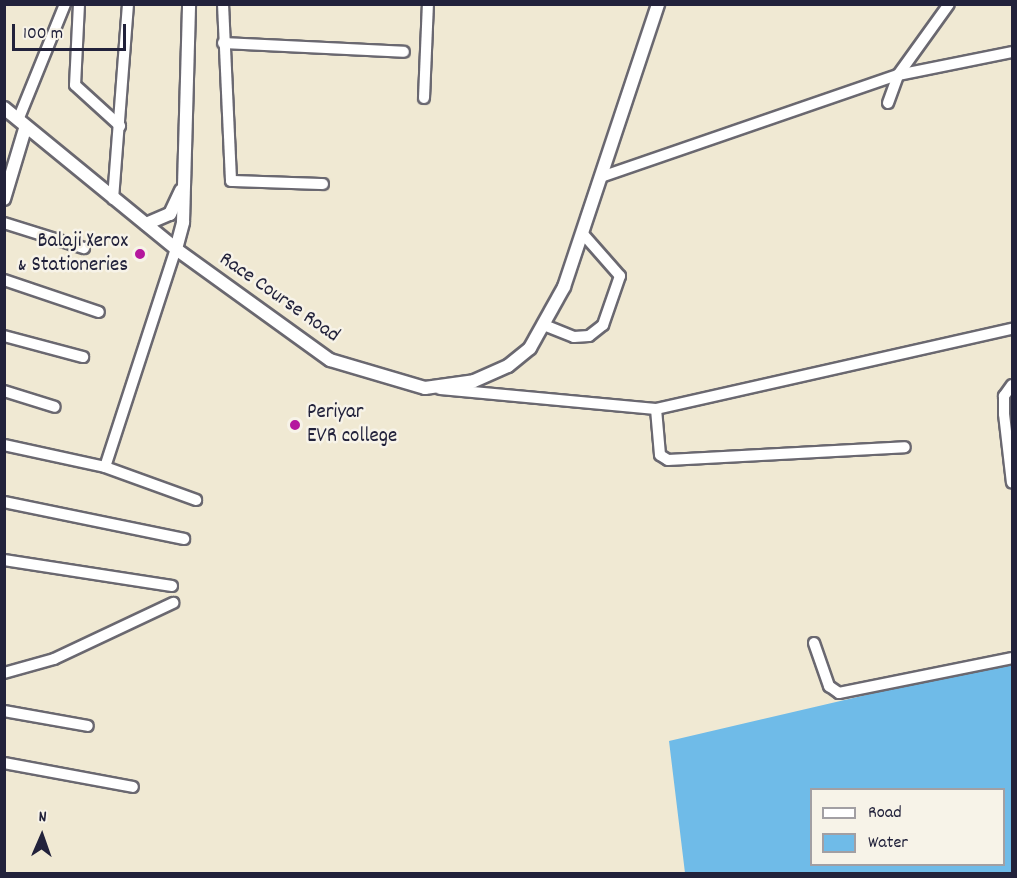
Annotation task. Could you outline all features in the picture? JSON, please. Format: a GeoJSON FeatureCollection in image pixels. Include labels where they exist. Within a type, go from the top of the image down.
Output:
{"type":"FeatureCollection","features":[{"type":"Feature","properties":{"kind":"main road"},"geometry":{"type":"LineString","coordinates":[[176,249],[184,180],[189,4]]}},
{"type":"Feature","properties":{"kind":"main road","name":"Race Course Road"},"geometry":{"type":"LineString","coordinates":[[4,108],[113,200],[176,249],[330,360],[425,388],[474,381],[508,366],[531,348],[544,325],[584,236],[658,4]]}},
{"type":"Feature","properties":{"kind":"main road"},"geometry":{"type":"LineString","coordinates":[[5,196],[21,124]]}},
{"type":"Feature","properties":{"kind":"main road"},"geometry":{"type":"LineString","coordinates":[[146,224],[170,214],[184,180]]}},
{"type":"Feature","properties":{"kind":"street"},"geometry":{"type":"LineString","coordinates":[[79,4],[81,20],[75,85],[120,126]]}},
{"type":"Feature","properties":{"kind":"street"},"geometry":{"type":"LineString","coordinates":[[113,200],[128,4]]}},
{"type":"Feature","properties":{"kind":"street"},"geometry":{"type":"LineString","coordinates":[[223,4],[231,181],[323,184]]}},
{"type":"Feature","properties":{"kind":"street"},"geometry":{"type":"LineString","coordinates":[[424,98],[428,4]]}},
{"type":"Feature","properties":{"kind":"street"},"geometry":{"type":"LineString","coordinates":[[888,103],[898,75],[949,4]]}},
{"type":"Feature","properties":{"kind":"street"},"geometry":{"type":"LineString","coordinates":[[21,124],[64,8],[81,20]]}},
{"type":"Feature","properties":{"kind":"street"},"geometry":{"type":"LineString","coordinates":[[223,43],[404,52]]}},
{"type":"Feature","properties":{"kind":"street"},"geometry":{"type":"LineString","coordinates":[[602,177],[898,75],[1012,52]]}},
{"type":"Feature","properties":{"kind":"street"},"geometry":{"type":"LineString","coordinates":[[4,223],[84,248]]}},
{"type":"Feature","properties":{"kind":"street"},"geometry":{"type":"LineString","coordinates":[[544,325],[574,337],[589,336],[603,325],[620,276],[584,236]]}},
{"type":"Feature","properties":{"kind":"street"},"geometry":{"type":"LineString","coordinates":[[105,467],[176,249]]}},
{"type":"Feature","properties":{"kind":"street"},"geometry":{"type":"LineString","coordinates":[[4,280],[99,312]]}},
{"type":"Feature","properties":{"kind":"street"},"geometry":{"type":"LineString","coordinates":[[425,388],[656,410],[1012,329]]}},
{"type":"Feature","properties":{"kind":"street"},"geometry":{"type":"LineString","coordinates":[[4,336],[83,357]]}},
{"type":"Feature","properties":{"kind":"street"},"geometry":{"type":"LineString","coordinates":[[1012,385],[1006,392],[1004,414],[1012,483]]}},
{"type":"Feature","properties":{"kind":"street"},"geometry":{"type":"LineString","coordinates":[[4,391],[55,407]]}},
{"type":"Feature","properties":{"kind":"street"},"geometry":{"type":"LineString","coordinates":[[656,410],[660,455],[668,460],[905,447]]}},
{"type":"Feature","properties":{"kind":"street"},"geometry":{"type":"LineString","coordinates":[[4,445],[105,467],[196,500]]}},
{"type":"Feature","properties":{"kind":"street"},"geometry":{"type":"LineString","coordinates":[[4,502],[184,539]]}},
{"type":"Feature","properties":{"kind":"street"},"geometry":{"type":"LineString","coordinates":[[4,560],[172,586]]}},
{"type":"Feature","properties":{"kind":"street"},"geometry":{"type":"LineString","coordinates":[[4,673],[54,659],[173,603]]}},
{"type":"Feature","properties":{"kind":"street"},"geometry":{"type":"LineString","coordinates":[[814,643],[829,686],[839,693],[1012,658]]}},
{"type":"Feature","properties":{"kind":"street"},"geometry":{"type":"LineString","coordinates":[[4,711],[88,726]]}},
{"type":"Feature","properties":{"kind":"street"},"geometry":{"type":"LineString","coordinates":[[4,764],[133,787]]}},
{"type":"Feature","properties":{"kind":"water"},"geometry":{"type":"Polygon","coordinates":[[[1012,661],[1012,873],[685,873],[669,741],[1012,661]]]}},
{"type":"Feature","properties":{"kind":"place","name":"Balaji Xerox & Stationeries"},"geometry":{"type":"Point","coordinates":[140,254]}},
{"type":"Feature","properties":{"kind":"place","name":"Periyar EVR college"},"geometry":{"type":"Point","coordinates":[295,425]}}]}
